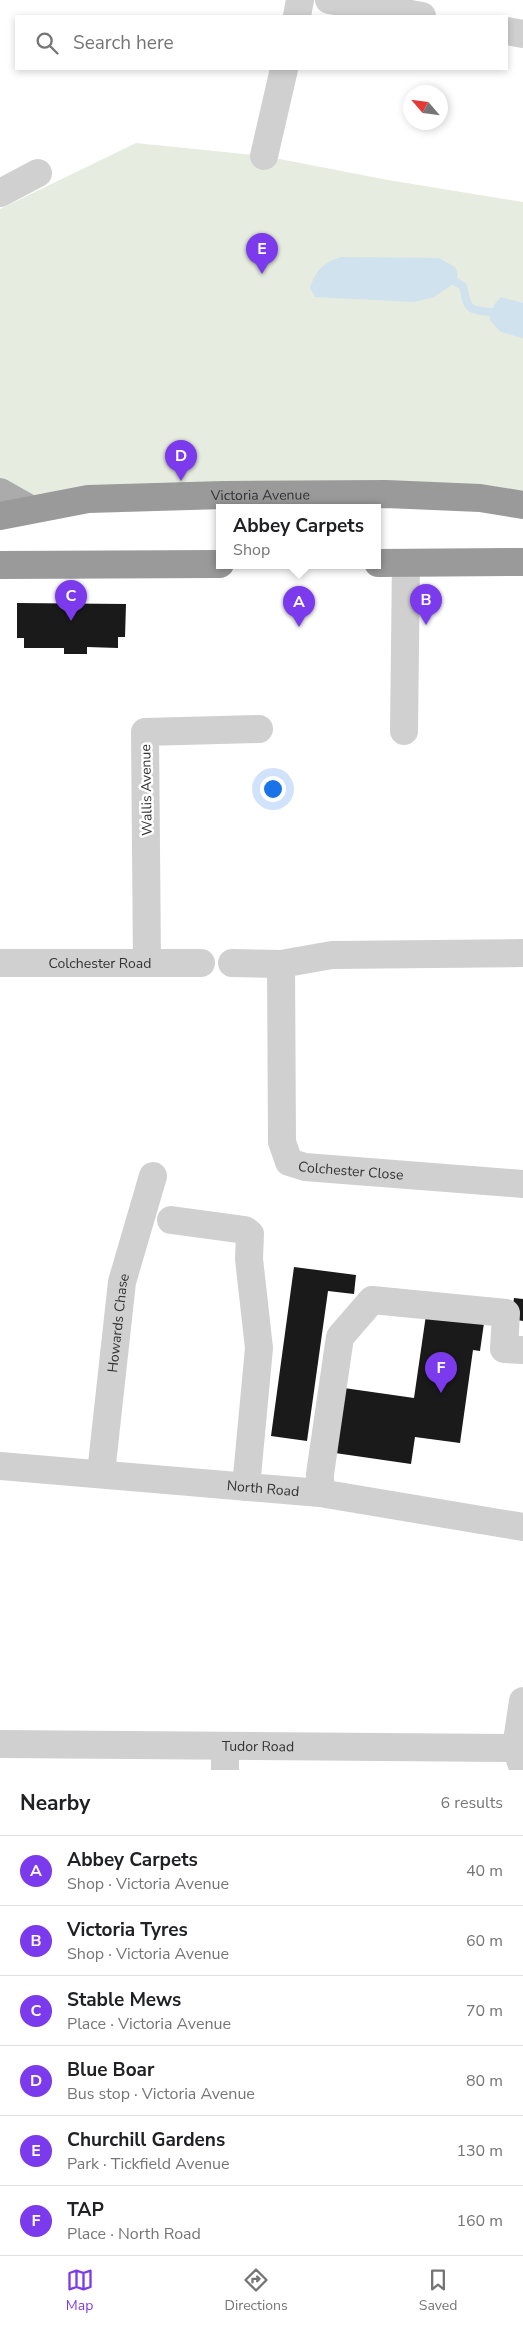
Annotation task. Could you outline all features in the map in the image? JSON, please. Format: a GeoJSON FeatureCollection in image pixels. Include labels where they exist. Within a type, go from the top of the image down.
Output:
{"type":"FeatureCollection","features":[{"type":"Feature","properties":{"kind":"highway","name":"Victoria Avenue"},"geometry":{"type":"LineString","coordinates":[[0,516],[88,499],[367,494],[480,498],[523,505]]}},
{"type":"Feature","properties":{"kind":"highway"},"geometry":{"type":"LineString","coordinates":[[381,563],[523,562]]}},
{"type":"Feature","properties":{"kind":"highway"},"geometry":{"type":"LineString","coordinates":[[0,565],[216,564]]}},
{"type":"Feature","properties":{"kind":"main road"},"geometry":{"type":"LineString","coordinates":[[0,492],[30,509]]}},
{"type":"Feature","properties":{"kind":"street"},"geometry":{"type":"LineString","coordinates":[[297,15],[300,0]]}},
{"type":"Feature","properties":{"kind":"street"},"geometry":{"type":"LineString","coordinates":[[329,0],[416,15]]}},
{"type":"Feature","properties":{"kind":"street"},"geometry":{"type":"LineString","coordinates":[[508,31],[523,34]]}},
{"type":"Feature","properties":{"kind":"street"},"geometry":{"type":"LineString","coordinates":[[264,156],[284,70]]}},
{"type":"Feature","properties":{"kind":"street"},"geometry":{"type":"LineString","coordinates":[[0,193],[38,173]]}},
{"type":"Feature","properties":{"kind":"street"},"geometry":{"type":"LineString","coordinates":[[404,731],[406,563]]}},
{"type":"Feature","properties":{"kind":"street","name":"Wallis Avenue"},"geometry":{"type":"LineString","coordinates":[[147,963],[145,732],[259,729]]}},
{"type":"Feature","properties":{"kind":"street"},"geometry":{"type":"LineString","coordinates":[[232,963],[281,964],[332,956],[523,953]]}},
{"type":"Feature","properties":{"kind":"street","name":"Colchester Road"},"geometry":{"type":"LineString","coordinates":[[0,963],[201,963]]}},
{"type":"Feature","properties":{"kind":"street","name":"Colchester Close"},"geometry":{"type":"LineString","coordinates":[[281,964],[282,1142],[289,1162],[305,1167],[523,1184]]}},
{"type":"Feature","properties":{"kind":"street","name":"Howards Chase"},"geometry":{"type":"LineString","coordinates":[[101,1474],[122,1282],[154,1176]]}},
{"type":"Feature","properties":{"kind":"street"},"geometry":{"type":"LineString","coordinates":[[171,1220],[245,1230],[250,1234],[250,1259],[259,1348],[246,1486]]}},
{"type":"Feature","properties":{"kind":"street"},"geometry":{"type":"LineString","coordinates":[[320,1493],[320,1474],[340,1338],[372,1300],[506,1313],[504,1349],[523,1350]]}},
{"type":"Feature","properties":{"kind":"street","name":"North Road"},"geometry":{"type":"LineString","coordinates":[[0,1466],[320,1493],[523,1527]]}},
{"type":"Feature","properties":{"kind":"street"},"geometry":{"type":"LineString","coordinates":[[519,1762],[523,1701]]}},
{"type":"Feature","properties":{"kind":"street","name":"Tudor Road"},"geometry":{"type":"LineString","coordinates":[[0,1744],[225,1758],[456,1759],[519,1762]]}},
{"type":"Feature","properties":{"kind":"shaded area"},"geometry":{"type":"Polygon","coordinates":[[[136,143],[264,156],[388,180],[523,202],[523,510],[381,506],[381,504],[286,504],[88,499],[30,509],[0,486],[0,209],[136,143]]]}},
{"type":"Feature","properties":{"kind":"water"},"geometry":{"type":"Polygon","coordinates":[[[341,257],[439,258],[455,267],[458,274],[456,282],[434,297],[414,302],[315,297],[310,288],[318,272],[325,265],[341,257]]]}},
{"type":"Feature","properties":{"kind":"water"},"geometry":{"type":"Polygon","coordinates":[[[501,297],[523,303],[523,338],[501,332],[489,319],[494,305],[501,297]]]}},
{"type":"Feature","properties":{"kind":"building"},"geometry":{"type":"Polygon","coordinates":[[[17,603],[126,604],[125,637],[118,637],[118,648],[87,647],[87,654],[64,654],[64,648],[24,648],[24,638],[17,638],[17,603]]]}},
{"type":"Feature","properties":{"kind":"building"},"geometry":{"type":"Polygon","coordinates":[[[294,1267],[356,1275],[354,1294],[328,1291],[307,1441],[271,1436],[294,1267]]]}},
{"type":"Feature","properties":{"kind":"building"},"geometry":{"type":"Polygon","coordinates":[[[514,1298],[523,1299],[523,1321],[511,1319],[514,1298]]]}},
{"type":"Feature","properties":{"kind":"building"},"geometry":{"type":"Polygon","coordinates":[[[426,1315],[484,1323],[480,1351],[473,1350],[460,1443],[415,1437],[411,1464],[335,1453],[344,1388],[414,1398],[426,1315]]]}},
{"type":"Feature","properties":{"kind":"waterway"},"geometry":{"type":"LineString","coordinates":[[456,282],[463,286],[467,303],[472,309],[490,312]]}},
{"type":"Feature","properties":{"kind":"place","name":"Churchill Gardens"},"geometry":{"type":"Point","coordinates":[262,274]}},
{"type":"Feature","properties":{"kind":"place","name":"Blue Boar"},"geometry":{"type":"Point","coordinates":[181,481]}},
{"type":"Feature","properties":{"kind":"place","name":"Stable Mews"},"geometry":{"type":"Point","coordinates":[71,621]}},
{"type":"Feature","properties":{"kind":"place","name":"Victoria Tyres"},"geometry":{"type":"Point","coordinates":[426,625]}},
{"type":"Feature","properties":{"kind":"place","name":"Abbey Carpets"},"geometry":{"type":"Point","coordinates":[299,627]}},
{"type":"Feature","properties":{"kind":"place","name":"TAP"},"geometry":{"type":"Point","coordinates":[441,1393]}}]}
